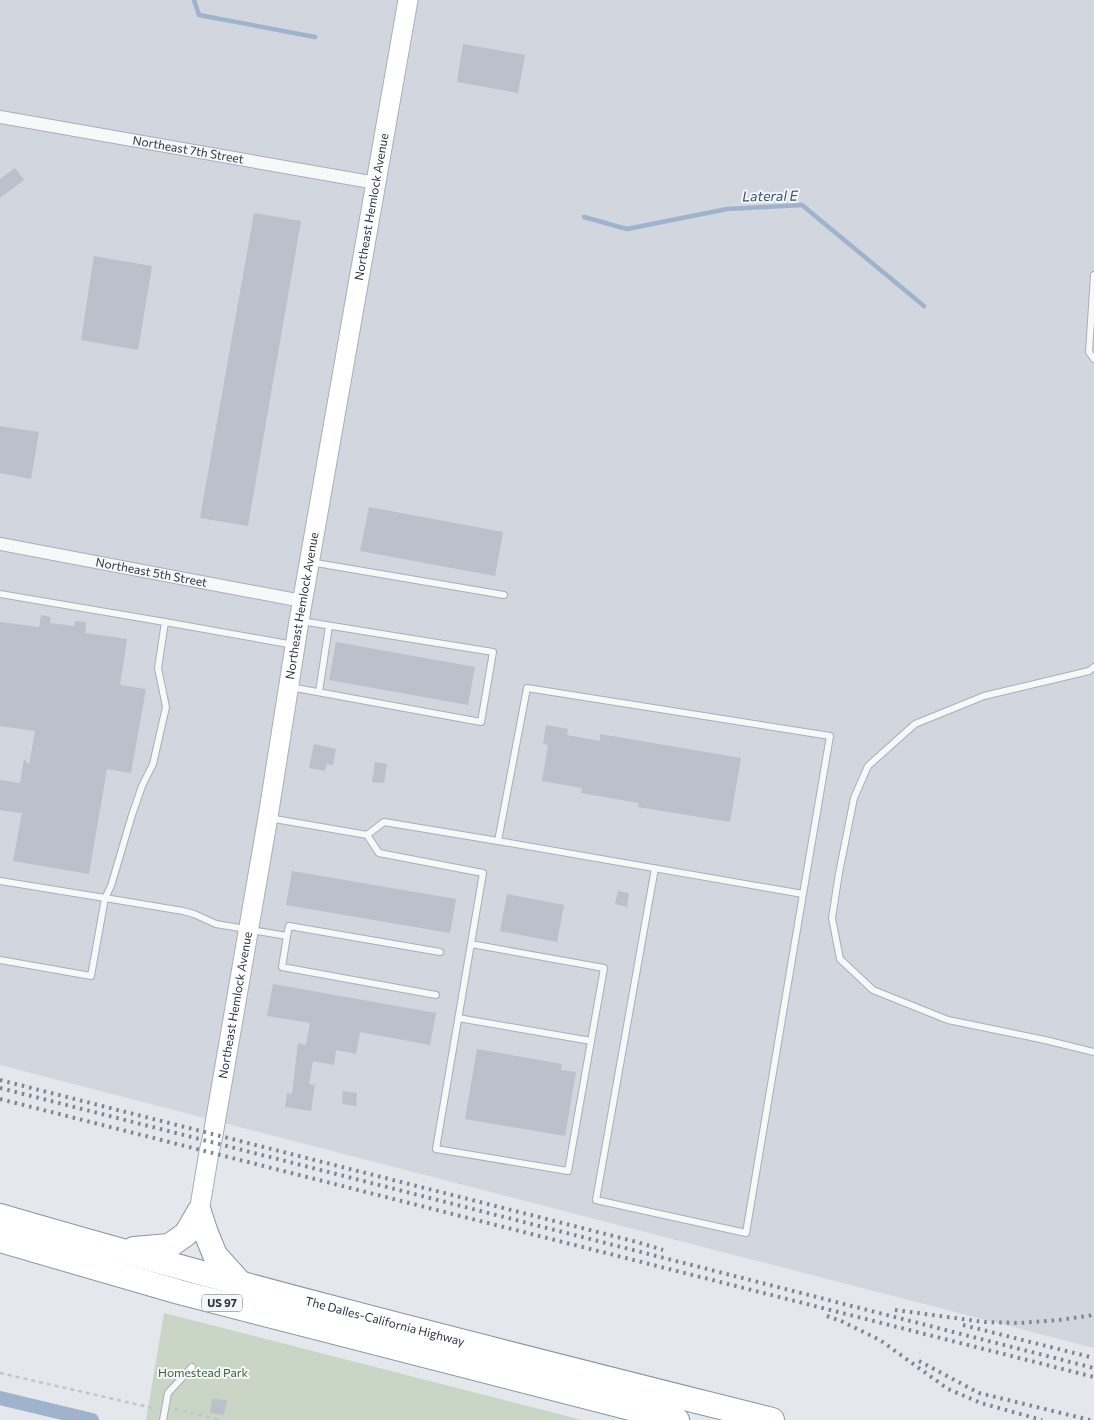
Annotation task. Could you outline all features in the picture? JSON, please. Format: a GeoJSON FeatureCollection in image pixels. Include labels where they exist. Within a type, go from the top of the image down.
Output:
{"type":"FeatureCollection","features":[{"type":"Feature","properties":{"kind":"highway"},"geometry":{"type":"LineString","coordinates":[[115,1250],[169,1246],[186,1234],[199,1212]]}},
{"type":"Feature","properties":{"kind":"highway"},"geometry":{"type":"LineString","coordinates":[[199,1212],[215,1254],[241,1284]]}},
{"type":"Feature","properties":{"kind":"highway","name":"The Dalles-California Highway"},"geometry":{"type":"LineString","coordinates":[[0,1216],[241,1284],[772,1420]]}},
{"type":"Feature","properties":{"kind":"highway","name":"The Dalles-California Highway"},"geometry":{"type":"LineString","coordinates":[[0,1240],[179,1292],[677,1420]]}},
{"type":"Feature","properties":{"kind":"street","name":"Northeast Hemlock Avenue"},"geometry":{"type":"LineString","coordinates":[[199,1212],[268,818],[302,601],[408,0]]}},
{"type":"Feature","properties":{"kind":"street","name":"Northeast 7th Street"},"geometry":{"type":"LineString","coordinates":[[0,117],[376,183]]}},
{"type":"Feature","properties":{"kind":"street","name":"Northeast 5th Street"},"geometry":{"type":"LineString","coordinates":[[0,544],[302,601]]}},
{"type":"Feature","properties":{"kind":"lane"},"geometry":{"type":"LineString","coordinates":[[1094,275],[1089,352],[1094,359]]}},
{"type":"Feature","properties":{"kind":"lane"},"geometry":{"type":"LineString","coordinates":[[309,562],[504,595]]}},
{"type":"Feature","properties":{"kind":"lane"},"geometry":{"type":"LineString","coordinates":[[0,594],[295,645]]}},
{"type":"Feature","properties":{"kind":"lane"},"geometry":{"type":"LineString","coordinates":[[288,687],[481,722],[493,652],[299,621]]}},
{"type":"Feature","properties":{"kind":"lane"},"geometry":{"type":"LineString","coordinates":[[0,960],[91,976],[105,898],[111,886],[142,786],[153,764],[164,717],[166,707],[158,668],[165,622]]}},
{"type":"Feature","properties":{"kind":"lane"},"geometry":{"type":"LineString","coordinates":[[319,692],[330,626]]}},
{"type":"Feature","properties":{"kind":"lane"},"geometry":{"type":"LineString","coordinates":[[1094,667],[1089,671],[984,696],[915,724],[868,766],[854,798],[832,918],[840,959],[874,990],[948,1020],[1094,1052]]}},
{"type":"Feature","properties":{"kind":"lane"},"geometry":{"type":"LineString","coordinates":[[498,841],[526,688],[830,736],[746,1233],[596,1200],[655,868]]}},
{"type":"Feature","properties":{"kind":"lane"},"geometry":{"type":"LineString","coordinates":[[268,818],[367,835],[379,853],[483,873],[436,1149],[568,1171],[604,968],[471,944]]}},
{"type":"Feature","properties":{"kind":"lane"},"geometry":{"type":"LineString","coordinates":[[367,835],[384,822],[803,894]]}},
{"type":"Feature","properties":{"kind":"lane"},"geometry":{"type":"LineString","coordinates":[[0,882],[182,911],[216,924],[287,936]]}},
{"type":"Feature","properties":{"kind":"lane"},"geometry":{"type":"LineString","coordinates":[[436,995],[282,967],[289,926],[440,952]]}},
{"type":"Feature","properties":{"kind":"lane"},"geometry":{"type":"LineString","coordinates":[[458,1018],[591,1041]]}},
{"type":"Feature","properties":{"kind":"lane"},"geometry":{"type":"LineString","coordinates":[[163,1420],[168,1393],[192,1367]]}},
{"type":"Feature","properties":{"kind":"path"},"geometry":{"type":"LineString","coordinates":[[0,1373],[155,1409],[179,1409],[222,1420]]}},
{"type":"Feature","properties":{"kind":"shaded area"},"geometry":{"type":"Polygon","coordinates":[[[0,0],[1094,0],[1094,1348],[0,1065],[0,0]]]}},
{"type":"Feature","properties":{"kind":"green space","name":"Homestead Park"},"geometry":{"type":"Polygon","coordinates":[[[164,1313],[582,1420],[146,1420],[164,1313]]]}},
{"type":"Feature","properties":{"kind":"building"},"geometry":{"type":"Polygon","coordinates":[[[463,44],[525,55],[518,93],[457,82],[463,44]]]}},
{"type":"Feature","properties":{"kind":"building"},"geometry":{"type":"Polygon","coordinates":[[[15,168],[24,180],[0,198],[0,179],[15,168]]]}},
{"type":"Feature","properties":{"kind":"building"},"geometry":{"type":"Polygon","coordinates":[[[254,213],[301,221],[248,526],[200,518],[254,213]]]}},
{"type":"Feature","properties":{"kind":"building"},"geometry":{"type":"Polygon","coordinates":[[[94,256],[152,266],[138,350],[81,340],[94,256]]]}},
{"type":"Feature","properties":{"kind":"building"},"geometry":{"type":"Polygon","coordinates":[[[0,426],[39,432],[31,479],[0,473],[0,426]]]}},
{"type":"Feature","properties":{"kind":"building"},"geometry":{"type":"Polygon","coordinates":[[[369,507],[503,532],[495,576],[360,551],[369,507]]]}},
{"type":"Feature","properties":{"kind":"building"},"geometry":{"type":"Polygon","coordinates":[[[41,615],[51,617],[50,623],[74,626],[75,621],[86,622],[85,633],[127,639],[120,685],[146,689],[131,773],[107,769],[89,874],[13,861],[22,813],[0,810],[0,780],[20,783],[24,759],[29,765],[35,731],[0,726],[0,622],[39,627],[41,615]]]}},
{"type":"Feature","properties":{"kind":"building"},"geometry":{"type":"Polygon","coordinates":[[[336,642],[475,667],[468,705],[329,680],[336,642]]]}},
{"type":"Feature","properties":{"kind":"building"},"geometry":{"type":"Polygon","coordinates":[[[546,725],[568,729],[567,735],[600,741],[600,734],[741,758],[730,822],[638,807],[639,803],[581,793],[582,788],[542,781],[548,745],[543,744],[546,725]]]}},
{"type":"Feature","properties":{"kind":"building"},"geometry":{"type":"Polygon","coordinates":[[[314,744],[336,749],[333,765],[327,764],[325,771],[309,768],[314,744]]]}},
{"type":"Feature","properties":{"kind":"building"},"geometry":{"type":"Polygon","coordinates":[[[375,762],[387,764],[384,783],[372,782],[375,762]]]}},
{"type":"Feature","properties":{"kind":"building"},"geometry":{"type":"Polygon","coordinates":[[[292,871],[456,899],[450,933],[286,905],[292,871]]]}},
{"type":"Feature","properties":{"kind":"building"},"geometry":{"type":"Polygon","coordinates":[[[618,891],[629,893],[627,907],[615,904],[618,891]]]}},
{"type":"Feature","properties":{"kind":"building"},"geometry":{"type":"Polygon","coordinates":[[[507,894],[564,905],[557,942],[500,931],[507,894]]]}},
{"type":"Feature","properties":{"kind":"building"},"geometry":{"type":"Polygon","coordinates":[[[273,984],[436,1013],[430,1045],[360,1032],[356,1054],[336,1050],[334,1065],[313,1061],[309,1084],[315,1085],[311,1111],[285,1107],[287,1093],[292,1094],[298,1043],[306,1045],[310,1023],[267,1016],[273,984]]]}},
{"type":"Feature","properties":{"kind":"building"},"geometry":{"type":"Polygon","coordinates":[[[477,1049],[562,1064],[561,1070],[576,1072],[565,1136],[465,1119],[477,1049]]]}},
{"type":"Feature","properties":{"kind":"building"},"geometry":{"type":"Polygon","coordinates":[[[343,1091],[357,1093],[356,1106],[342,1104],[343,1091]]]}},
{"type":"Feature","properties":{"kind":"building"},"geometry":{"type":"Polygon","coordinates":[[[212,1399],[227,1400],[224,1415],[210,1413],[212,1399]]]}},
{"type":"Feature","properties":{"kind":"waterway","name":"Lateral E"},"geometry":{"type":"LineString","coordinates":[[194,0],[199,15],[315,37]]}},
{"type":"Feature","properties":{"kind":"waterway","name":"Lateral E"},"geometry":{"type":"LineString","coordinates":[[584,217],[627,229],[727,209],[802,205],[924,306]]}},
{"type":"Feature","properties":{"kind":"waterway"},"geometry":{"type":"LineString","coordinates":[[0,1398],[92,1420]]}},
{"type":"Feature","properties":{"kind":"railway"},"geometry":{"type":"LineString","coordinates":[[0,1080],[663,1250]]}},
{"type":"Feature","properties":{"kind":"railway"},"geometry":{"type":"LineString","coordinates":[[0,1088],[1094,1368]]}},
{"type":"Feature","properties":{"kind":"railway"},"geometry":{"type":"LineString","coordinates":[[0,1099],[1094,1377]]}},
{"type":"Feature","properties":{"kind":"railway"},"geometry":{"type":"LineString","coordinates":[[895,1310],[985,1322],[1020,1323],[1094,1315]]}},
{"type":"Feature","properties":{"kind":"railway"},"geometry":{"type":"LineString","coordinates":[[827,1316],[880,1340],[948,1389],[981,1403],[1042,1420]]}},
{"type":"Feature","properties":{"kind":"railway"},"geometry":{"type":"LineString","coordinates":[[963,1325],[1094,1358]]}},
{"type":"Feature","properties":{"kind":"railway"},"geometry":{"type":"LineString","coordinates":[[919,1361],[979,1393],[1090,1420]]}}]}
